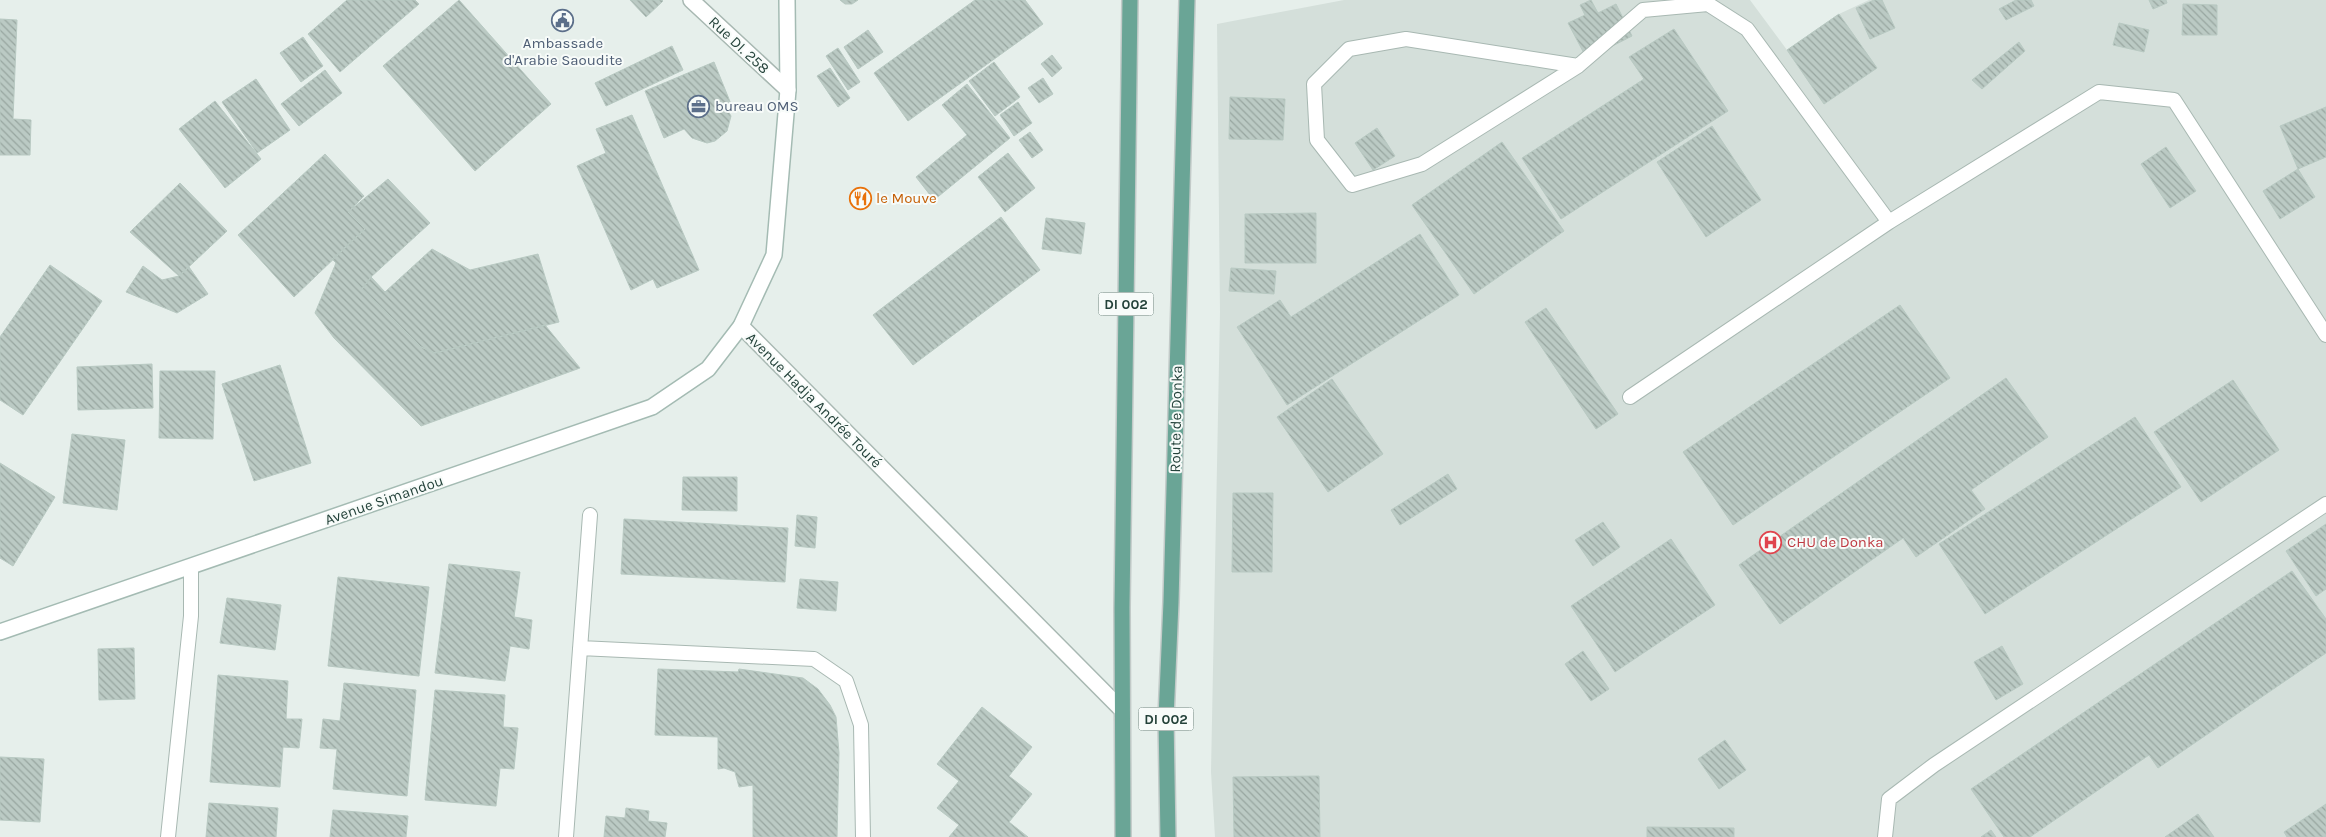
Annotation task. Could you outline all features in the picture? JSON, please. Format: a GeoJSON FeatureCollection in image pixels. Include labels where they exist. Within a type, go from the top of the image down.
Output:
{"type":"FeatureCollection","features":[{"type":"Feature","properties":{"kind":"main road","name":"Rue DI. 258"},"geometry":{"type":"LineString","coordinates":[[691,0],[788,90]]}},
{"type":"Feature","properties":{"kind":"main road","name":"Avenue Hadja Andrée Touré"},"geometry":{"type":"LineString","coordinates":[[787,0],[788,90],[774,255],[741,326],[1122,710]]}},
{"type":"Feature","properties":{"kind":"main road","name":"DI 002"},"geometry":{"type":"LineString","coordinates":[[1123,837],[1122,710],[1130,0]]}},
{"type":"Feature","properties":{"kind":"main road","name":"Route de Donka"},"geometry":{"type":"LineString","coordinates":[[1168,837],[1166,718],[1172,602],[1187,0]]}},
{"type":"Feature","properties":{"kind":"main road","name":"Avenue Simandou"},"geometry":{"type":"LineString","coordinates":[[0,632],[652,408],[708,369],[741,326]]}},
{"type":"Feature","properties":{"kind":"lane"},"geometry":{"type":"LineString","coordinates":[[1578,66],[1406,39],[1349,49],[1314,84],[1317,140],[1352,186],[1422,164],[1578,66],[1642,10],[1708,4],[1746,29],[1889,222]]}},
{"type":"Feature","properties":{"kind":"lane"},"geometry":{"type":"LineString","coordinates":[[1630,397],[1889,222],[2099,92],[2174,100],[2326,335]]}},
{"type":"Feature","properties":{"kind":"lane"},"geometry":{"type":"LineString","coordinates":[[1885,837],[1890,799],[1934,765],[2326,504]]}},
{"type":"Feature","properties":{"kind":"lane"},"geometry":{"type":"LineString","coordinates":[[566,837],[590,515]]}},
{"type":"Feature","properties":{"kind":"lane"},"geometry":{"type":"LineString","coordinates":[[168,837],[191,616],[191,566]]}},
{"type":"Feature","properties":{"kind":"lane"},"geometry":{"type":"LineString","coordinates":[[580,648],[814,659],[846,681],[862,725],[863,837]]}},
{"type":"Feature","properties":{"kind":"shaded area","name":"CHU de Donka"},"geometry":{"type":"Polygon","coordinates":[[[1344,0],[1750,0],[1787,50],[1839,14],[1869,0],[2326,0],[2326,837],[1215,837],[1211,772],[1220,312],[1217,24],[1344,0]]]}},
{"type":"Feature","properties":{"kind":"building"},"geometry":{"type":"Polygon","coordinates":[[[347,0],[415,0],[419,4],[340,72],[308,34],[347,0]]]}},
{"type":"Feature","properties":{"kind":"building"},"geometry":{"type":"Polygon","coordinates":[[[459,0],[551,104],[475,171],[383,66],[459,0]]]}},
{"type":"Feature","properties":{"kind":"building"},"geometry":{"type":"Polygon","coordinates":[[[630,0],[662,0],[663,1],[646,17],[630,0]]]}},
{"type":"Feature","properties":{"kind":"building"},"geometry":{"type":"Polygon","coordinates":[[[840,0],[858,0],[852,4],[845,4],[840,0]]]}},
{"type":"Feature","properties":{"kind":"building"},"geometry":{"type":"Polygon","coordinates":[[[975,0],[1025,0],[1043,24],[908,121],[874,73],[975,0]]]}},
{"type":"Feature","properties":{"kind":"building"},"geometry":{"type":"Polygon","coordinates":[[[1591,0],[1598,13],[1616,4],[1632,36],[1587,59],[1568,23],[1585,15],[1580,5],[1591,0]]]}},
{"type":"Feature","properties":{"kind":"building"},"geometry":{"type":"Polygon","coordinates":[[[1874,0],[1882,0],[1895,28],[1870,39],[1856,8],[1874,0]]]}},
{"type":"Feature","properties":{"kind":"building"},"geometry":{"type":"Polygon","coordinates":[[[2016,0],[2031,0],[2034,6],[2006,20],[1999,9],[2016,0]]]}},
{"type":"Feature","properties":{"kind":"building"},"geometry":{"type":"Polygon","coordinates":[[[2149,0],[2166,0],[2167,3],[2153,9],[2149,0]]]}},
{"type":"Feature","properties":{"kind":"building"},"geometry":{"type":"Polygon","coordinates":[[[2183,4],[2217,5],[2217,35],[2182,35],[2183,4]]]}},
{"type":"Feature","properties":{"kind":"building"},"geometry":{"type":"Polygon","coordinates":[[[1839,14],[1877,68],[1824,104],[1787,50],[1839,14]]]}},
{"type":"Feature","properties":{"kind":"building"},"geometry":{"type":"Polygon","coordinates":[[[0,19],[17,20],[13,119],[31,120],[30,155],[0,155],[0,19]]]}},
{"type":"Feature","properties":{"kind":"building"},"geometry":{"type":"Polygon","coordinates":[[[2119,23],[2149,30],[2144,52],[2113,45],[2119,23]]]}},
{"type":"Feature","properties":{"kind":"building"},"geometry":{"type":"Polygon","coordinates":[[[1674,29],[1728,111],[1561,219],[1522,158],[1644,79],[1629,57],[1674,29]]]}},
{"type":"Feature","properties":{"kind":"building"},"geometry":{"type":"Polygon","coordinates":[[[868,30],[883,52],[858,69],[844,47],[868,30]]]}},
{"type":"Feature","properties":{"kind":"building"},"geometry":{"type":"Polygon","coordinates":[[[303,37],[323,66],[301,82],[280,53],[303,37]]]}},
{"type":"Feature","properties":{"kind":"building"},"geometry":{"type":"Polygon","coordinates":[[[2019,42],[2025,51],[1982,89],[1972,80],[2019,42]]]}},
{"type":"Feature","properties":{"kind":"building"},"geometry":{"type":"Polygon","coordinates":[[[672,46],[683,70],[606,106],[595,83],[672,46]]]}},
{"type":"Feature","properties":{"kind":"building"},"geometry":{"type":"Polygon","coordinates":[[[838,48],[860,82],[848,90],[826,56],[838,48]]]}},
{"type":"Feature","properties":{"kind":"building"},"geometry":{"type":"Polygon","coordinates":[[[1052,55],[1062,68],[1052,77],[1041,64],[1052,55]]]}},
{"type":"Feature","properties":{"kind":"building"},"geometry":{"type":"Polygon","coordinates":[[[714,62],[733,109],[728,111],[731,116],[727,131],[715,141],[707,143],[692,138],[684,129],[664,138],[645,91],[714,62]]]}},
{"type":"Feature","properties":{"kind":"building"},"geometry":{"type":"Polygon","coordinates":[[[994,62],[1020,97],[995,116],[969,81],[994,62]]]}},
{"type":"Feature","properties":{"kind":"building"},"geometry":{"type":"Polygon","coordinates":[[[830,68],[850,98],[838,107],[817,76],[830,68]]]}},
{"type":"Feature","properties":{"kind":"building"},"geometry":{"type":"Polygon","coordinates":[[[325,70],[342,93],[299,126],[281,104],[325,70]]]}},
{"type":"Feature","properties":{"kind":"building"},"geometry":{"type":"Polygon","coordinates":[[[1043,78],[1053,94],[1039,103],[1028,88],[1043,78]]]}},
{"type":"Feature","properties":{"kind":"building"},"geometry":{"type":"Polygon","coordinates":[[[256,79],[290,130],[257,153],[222,102],[256,79]]]}},
{"type":"Feature","properties":{"kind":"building"},"geometry":{"type":"Polygon","coordinates":[[[967,84],[1010,138],[934,200],[916,177],[967,135],[942,105],[967,84]]]}},
{"type":"Feature","properties":{"kind":"building"},"geometry":{"type":"Polygon","coordinates":[[[1230,97],[1285,99],[1283,140],[1229,139],[1230,97]]]}},
{"type":"Feature","properties":{"kind":"building"},"geometry":{"type":"Polygon","coordinates":[[[215,101],[261,159],[225,188],[179,129],[215,101]]]}},
{"type":"Feature","properties":{"kind":"building"},"geometry":{"type":"Polygon","coordinates":[[[1018,102],[1032,123],[1014,136],[1000,115],[1018,102]]]}},
{"type":"Feature","properties":{"kind":"building"},"geometry":{"type":"Polygon","coordinates":[[[2326,107],[2326,157],[2298,169],[2280,126],[2326,107]]]}},
{"type":"Feature","properties":{"kind":"building"},"geometry":{"type":"Polygon","coordinates":[[[632,115],[699,270],[657,288],[653,279],[631,290],[577,166],[606,153],[596,129],[632,115]]]}},
{"type":"Feature","properties":{"kind":"building"},"geometry":{"type":"Polygon","coordinates":[[[1712,126],[1761,200],[1706,237],[1657,162],[1712,126]]]}},
{"type":"Feature","properties":{"kind":"building"},"geometry":{"type":"Polygon","coordinates":[[[1377,128],[1395,156],[1373,170],[1355,143],[1377,128]]]}},
{"type":"Feature","properties":{"kind":"building"},"geometry":{"type":"Polygon","coordinates":[[[1030,132],[1043,150],[1032,158],[1019,140],[1030,132]]]}},
{"type":"Feature","properties":{"kind":"building"},"geometry":{"type":"Polygon","coordinates":[[[1502,142],[1564,231],[1474,294],[1412,205],[1502,142]]]}},
{"type":"Feature","properties":{"kind":"building"},"geometry":{"type":"Polygon","coordinates":[[[2166,147],[2196,191],[2170,208],[2141,164],[2166,147]]]}},
{"type":"Feature","properties":{"kind":"building"},"geometry":{"type":"Polygon","coordinates":[[[1008,153],[1035,188],[1005,212],[978,177],[1008,153]]]}},
{"type":"Feature","properties":{"kind":"building"},"geometry":{"type":"Polygon","coordinates":[[[325,154],[364,196],[348,212],[365,229],[294,297],[238,235],[325,154]]]}},
{"type":"Feature","properties":{"kind":"building"},"geometry":{"type":"Polygon","coordinates":[[[2298,169],[2315,197],[2280,219],[2263,191],[2298,169]]]}},
{"type":"Feature","properties":{"kind":"building"},"geometry":{"type":"Polygon","coordinates":[[[388,179],[430,223],[371,277],[362,289],[332,259],[365,229],[348,212],[388,179]]]}},
{"type":"Feature","properties":{"kind":"building"},"geometry":{"type":"Polygon","coordinates":[[[180,183],[227,231],[179,276],[130,232],[180,183]]]}},
{"type":"Feature","properties":{"kind":"building"},"geometry":{"type":"Polygon","coordinates":[[[1316,213],[1316,263],[1245,263],[1245,214],[1316,213]]]}},
{"type":"Feature","properties":{"kind":"building"},"geometry":{"type":"Polygon","coordinates":[[[1001,217],[1040,270],[913,365],[873,315],[1001,217]]]}},
{"type":"Feature","properties":{"kind":"building"},"geometry":{"type":"Polygon","coordinates":[[[1046,218],[1085,223],[1081,254],[1042,249],[1046,218]]]}},
{"type":"Feature","properties":{"kind":"building"},"geometry":{"type":"Polygon","coordinates":[[[1420,234],[1459,295],[1287,405],[1237,327],[1280,300],[1291,317],[1420,234]]]}},
{"type":"Feature","properties":{"kind":"building"},"geometry":{"type":"Polygon","coordinates":[[[432,249],[470,270],[538,254],[559,322],[435,353],[421,347],[362,289],[371,277],[385,292],[432,249]]]}},
{"type":"Feature","properties":{"kind":"building"},"geometry":{"type":"Polygon","coordinates":[[[336,263],[421,347],[435,353],[545,325],[580,368],[421,426],[334,338],[315,313],[336,263]]]}},
{"type":"Feature","properties":{"kind":"building"},"geometry":{"type":"Polygon","coordinates":[[[50,265],[102,301],[23,415],[0,400],[0,337],[50,265]]]}},
{"type":"Feature","properties":{"kind":"building"},"geometry":{"type":"Polygon","coordinates":[[[143,266],[162,280],[179,276],[189,267],[208,294],[177,313],[126,292],[143,266]]]}},
{"type":"Feature","properties":{"kind":"building"},"geometry":{"type":"Polygon","coordinates":[[[1231,268],[1276,271],[1274,294],[1229,291],[1231,268]]]}},
{"type":"Feature","properties":{"kind":"building"},"geometry":{"type":"Polygon","coordinates":[[[1900,305],[1950,378],[1733,525],[1683,452],[1900,305]]]}},
{"type":"Feature","properties":{"kind":"building"},"geometry":{"type":"Polygon","coordinates":[[[1546,308],[1618,414],[1596,429],[1525,322],[1546,308]]]}},
{"type":"Feature","properties":{"kind":"building"},"geometry":{"type":"Polygon","coordinates":[[[152,364],[153,408],[78,410],[77,367],[152,364]]]}},
{"type":"Feature","properties":{"kind":"building"},"geometry":{"type":"Polygon","coordinates":[[[280,365],[311,463],[254,481],[222,384],[280,365]]]}},
{"type":"Feature","properties":{"kind":"building"},"geometry":{"type":"Polygon","coordinates":[[[160,371],[215,371],[213,439],[159,438],[160,371]]]}},
{"type":"Feature","properties":{"kind":"building"},"geometry":{"type":"Polygon","coordinates":[[[2006,378],[2048,437],[1971,490],[1985,509],[1916,557],[1903,538],[1780,624],[1739,565],[2006,378]]]}},
{"type":"Feature","properties":{"kind":"building"},"geometry":{"type":"Polygon","coordinates":[[[1332,379],[1383,454],[1328,492],[1277,417],[1332,379]]]}},
{"type":"Feature","properties":{"kind":"building"},"geometry":{"type":"Polygon","coordinates":[[[2233,380],[2279,450],[2201,502],[2154,432],[2233,380]]]}},
{"type":"Feature","properties":{"kind":"building"},"geometry":{"type":"Polygon","coordinates":[[[2135,417],[2181,487],[1985,614],[1939,544],[2135,417]]]}},
{"type":"Feature","properties":{"kind":"building"},"geometry":{"type":"Polygon","coordinates":[[[72,434],[125,440],[117,510],[63,503],[72,434]]]}},
{"type":"Feature","properties":{"kind":"building"},"geometry":{"type":"Polygon","coordinates":[[[0,463],[55,497],[13,566],[0,558],[0,463]]]}},
{"type":"Feature","properties":{"kind":"building"},"geometry":{"type":"Polygon","coordinates":[[[1448,474],[1457,489],[1400,525],[1391,510],[1448,474]]]}},
{"type":"Feature","properties":{"kind":"building"},"geometry":{"type":"Polygon","coordinates":[[[683,477],[737,477],[737,511],[682,510],[683,477]]]}},
{"type":"Feature","properties":{"kind":"building"},"geometry":{"type":"Polygon","coordinates":[[[1233,493],[1273,493],[1272,572],[1232,572],[1233,493]]]}},
{"type":"Feature","properties":{"kind":"building"},"geometry":{"type":"Polygon","coordinates":[[[797,515],[817,517],[815,548],[795,546],[797,515]]]}},
{"type":"Feature","properties":{"kind":"building"},"geometry":{"type":"Polygon","coordinates":[[[624,519],[788,528],[785,582],[621,574],[624,519]]]}},
{"type":"Feature","properties":{"kind":"building"},"geometry":{"type":"Polygon","coordinates":[[[1603,522],[1620,547],[1593,566],[1575,540],[1603,522]]]}},
{"type":"Feature","properties":{"kind":"building"},"geometry":{"type":"Polygon","coordinates":[[[2326,524],[2326,589],[2316,596],[2286,551],[2326,524]]]}},
{"type":"Feature","properties":{"kind":"building"},"geometry":{"type":"Polygon","coordinates":[[[1671,539],[1715,605],[1615,672],[1571,606],[1671,539]]]}},
{"type":"Feature","properties":{"kind":"building"},"geometry":{"type":"Polygon","coordinates":[[[449,564],[520,572],[514,617],[532,620],[529,649],[510,646],[505,681],[435,673],[449,564]]]}},
{"type":"Feature","properties":{"kind":"building"},"geometry":{"type":"Polygon","coordinates":[[[2292,571],[2326,619],[2326,653],[2158,768],[2149,755],[2030,837],[2004,837],[1971,789],[2292,571]]]}},
{"type":"Feature","properties":{"kind":"building"},"geometry":{"type":"Polygon","coordinates":[[[338,577],[429,587],[419,676],[328,666],[338,577]]]}},
{"type":"Feature","properties":{"kind":"building"},"geometry":{"type":"Polygon","coordinates":[[[800,579],[838,582],[836,611],[797,608],[800,579]]]}},
{"type":"Feature","properties":{"kind":"building"},"geometry":{"type":"Polygon","coordinates":[[[227,598],[281,605],[275,650],[220,643],[227,598]]]}},
{"type":"Feature","properties":{"kind":"building"},"geometry":{"type":"Polygon","coordinates":[[[2002,646],[2023,684],[1996,700],[1974,662],[2002,646]]]}},
{"type":"Feature","properties":{"kind":"building"},"geometry":{"type":"Polygon","coordinates":[[[134,648],[135,699],[99,700],[98,649],[134,648]]]}},
{"type":"Feature","properties":{"kind":"building"},"geometry":{"type":"Polygon","coordinates":[[[1583,651],[1609,689],[1591,701],[1565,664],[1583,651]]]}},
{"type":"Feature","properties":{"kind":"building"},"geometry":{"type":"Polygon","coordinates":[[[658,669],[738,672],[739,669],[803,678],[818,689],[836,717],[839,753],[837,837],[753,837],[753,785],[739,787],[735,772],[724,768],[718,769],[718,737],[655,735],[658,669]]]}},
{"type":"Feature","properties":{"kind":"building"},"geometry":{"type":"Polygon","coordinates":[[[218,675],[288,681],[286,719],[302,719],[299,748],[283,747],[280,787],[210,782],[218,675]]]}},
{"type":"Feature","properties":{"kind":"building"},"geometry":{"type":"Polygon","coordinates":[[[344,683],[416,690],[407,796],[333,789],[337,749],[320,748],[323,719],[340,721],[344,683]]]}},
{"type":"Feature","properties":{"kind":"building"},"geometry":{"type":"Polygon","coordinates":[[[435,690],[505,695],[503,727],[518,728],[514,769],[500,768],[496,806],[425,800],[435,690]]]}},
{"type":"Feature","properties":{"kind":"building"},"geometry":{"type":"Polygon","coordinates":[[[982,707],[1032,747],[1009,776],[1032,794],[1009,822],[1028,837],[949,837],[959,825],[937,808],[959,781],[937,764],[982,707]]]}},
{"type":"Feature","properties":{"kind":"building"},"geometry":{"type":"Polygon","coordinates":[[[1725,740],[1746,770],[1719,789],[1698,759],[1725,740]]]}},
{"type":"Feature","properties":{"kind":"building"},"geometry":{"type":"Polygon","coordinates":[[[0,757],[44,759],[40,822],[0,820],[0,757]]]}},
{"type":"Feature","properties":{"kind":"building"},"geometry":{"type":"Polygon","coordinates":[[[1319,776],[1320,837],[1234,837],[1233,777],[1319,776]]]}},
{"type":"Feature","properties":{"kind":"building"},"geometry":{"type":"Polygon","coordinates":[[[209,803],[278,808],[276,837],[206,837],[209,803]]]}},
{"type":"Feature","properties":{"kind":"building"},"geometry":{"type":"Polygon","coordinates":[[[2326,804],[2326,837],[2287,837],[2284,832],[2326,804]]]}},
{"type":"Feature","properties":{"kind":"building"},"geometry":{"type":"Polygon","coordinates":[[[626,808],[649,811],[648,821],[667,823],[665,837],[604,837],[606,816],[625,818],[626,808]]]}},
{"type":"Feature","properties":{"kind":"building"},"geometry":{"type":"Polygon","coordinates":[[[333,810],[408,816],[406,837],[330,837],[333,810]]]}},
{"type":"Feature","properties":{"kind":"building"},"geometry":{"type":"Polygon","coordinates":[[[2198,814],[2214,837],[2165,837],[2198,814]]]}},
{"type":"Feature","properties":{"kind":"building"},"geometry":{"type":"Polygon","coordinates":[[[1647,827],[1734,828],[1734,837],[1647,837],[1647,827]]]}},
{"type":"Feature","properties":{"kind":"building"},"geometry":{"type":"Polygon","coordinates":[[[1991,830],[1996,837],[1981,837],[1991,830]]]}},
{"type":"Feature","properties":{"kind":"place","name":"Ambassade d'Arabie Saoudite"},"geometry":{"type":"Point","coordinates":[563,20]}},
{"type":"Feature","properties":{"kind":"place","name":"bureau OMS"},"geometry":{"type":"Point","coordinates":[699,106]}},
{"type":"Feature","properties":{"kind":"place","name":"le Mouve"},"geometry":{"type":"Point","coordinates":[860,198]}},
{"type":"Feature","properties":{"kind":"place","name":"CHU de Donka"},"geometry":{"type":"Point","coordinates":[1771,542]}}]}
